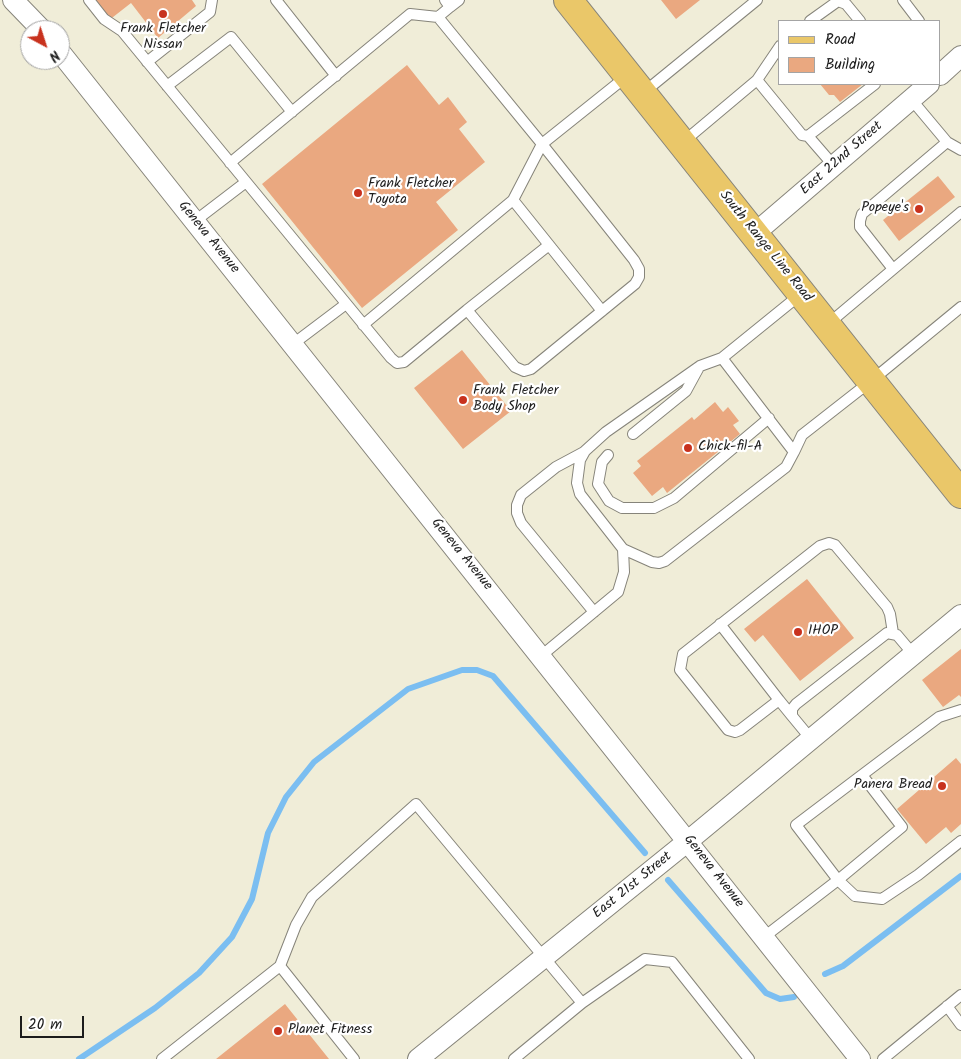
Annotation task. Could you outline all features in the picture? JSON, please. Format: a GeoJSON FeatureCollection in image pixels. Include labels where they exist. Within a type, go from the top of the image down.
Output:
{"type":"FeatureCollection","features":[{"type":"Feature","properties":{"kind":"main road","name":"South Range Line Road"},"geometry":{"type":"LineString","coordinates":[[576,6],[635,85],[961,494]]}},
{"type":"Feature","properties":{"kind":"street"},"geometry":{"type":"LineString","coordinates":[[15,1],[33,20]]}},
{"type":"Feature","properties":{"kind":"street"},"geometry":{"type":"LineString","coordinates":[[941,74],[961,56]]}},
{"type":"Feature","properties":{"kind":"street","name":"Geneva Avenue"},"geometry":{"type":"LineString","coordinates":[[70,65],[860,1059]]}},
{"type":"Feature","properties":{"kind":"street","name":"East 22nd Street"},"geometry":{"type":"LineString","coordinates":[[754,234],[834,166],[918,90]]}},
{"type":"Feature","properties":{"kind":"street","name":"East 21st Street"},"geometry":{"type":"LineString","coordinates":[[418,1059],[688,841],[961,615]]}},
{"type":"Feature","properties":{"kind":"lane"},"geometry":{"type":"LineString","coordinates":[[89,0],[104,19],[122,32],[363,325],[397,363],[404,362],[549,245]]}},
{"type":"Feature","properties":{"kind":"lane"},"geometry":{"type":"LineString","coordinates":[[147,62],[210,12],[212,0]]}},
{"type":"Feature","properties":{"kind":"lane"},"geometry":{"type":"LineString","coordinates":[[276,0],[336,76]]}},
{"type":"Feature","properties":{"kind":"lane"},"geometry":{"type":"LineString","coordinates":[[363,325],[513,200],[542,144],[635,85],[757,0]]}},
{"type":"Feature","properties":{"kind":"lane"},"geometry":{"type":"LineString","coordinates":[[903,0],[918,20]]}},
{"type":"Feature","properties":{"kind":"lane"},"geometry":{"type":"LineString","coordinates":[[811,20],[838,1],[846,4],[859,20]]}},
{"type":"Feature","properties":{"kind":"lane"},"geometry":{"type":"LineString","coordinates":[[438,17],[451,2]]}},
{"type":"Feature","properties":{"kind":"lane"},"geometry":{"type":"LineString","coordinates":[[230,163],[410,14],[438,17],[542,144],[634,260],[639,269],[639,277],[636,284],[531,369],[524,371],[515,367],[467,310]]}},
{"type":"Feature","properties":{"kind":"lane"},"geometry":{"type":"LineString","coordinates":[[166,86],[231,37],[292,112]]}},
{"type":"Feature","properties":{"kind":"lane"},"geometry":{"type":"LineString","coordinates":[[682,143],[757,80],[778,48]]}},
{"type":"Feature","properties":{"kind":"lane"},"geometry":{"type":"LineString","coordinates":[[757,80],[802,136],[808,136],[874,85]]}},
{"type":"Feature","properties":{"kind":"lane"},"geometry":{"type":"LineString","coordinates":[[918,90],[947,142],[961,150]]}},
{"type":"Feature","properties":{"kind":"lane"},"geometry":{"type":"LineString","coordinates":[[808,136],[834,166]]}},
{"type":"Feature","properties":{"kind":"lane"},"geometry":{"type":"LineString","coordinates":[[893,269],[860,227],[862,214],[947,142]]}},
{"type":"Feature","properties":{"kind":"lane"},"geometry":{"type":"LineString","coordinates":[[195,221],[246,182]]}},
{"type":"Feature","properties":{"kind":"lane"},"geometry":{"type":"LineString","coordinates":[[513,200],[602,311]]}},
{"type":"Feature","properties":{"kind":"lane"},"geometry":{"type":"LineString","coordinates":[[826,325],[961,212]]}},
{"type":"Feature","properties":{"kind":"lane"},"geometry":{"type":"LineString","coordinates":[[594,612],[521,523],[517,513],[517,505],[521,495],[556,467],[585,451],[606,432],[700,366],[722,358],[801,293]]}},
{"type":"Feature","properties":{"kind":"lane"},"geometry":{"type":"LineString","coordinates":[[293,344],[346,304]]}},
{"type":"Feature","properties":{"kind":"lane"},"geometry":{"type":"LineString","coordinates":[[585,451],[580,460],[578,471],[577,483],[580,494],[623,549],[652,562],[659,563],[665,561],[786,467],[802,435],[961,307]]}},
{"type":"Feature","properties":{"kind":"lane"},"geometry":{"type":"LineString","coordinates":[[722,358],[794,452]]}},
{"type":"Feature","properties":{"kind":"lane"},"geometry":{"type":"LineString","coordinates":[[633,434],[686,391],[700,366]]}},
{"type":"Feature","properties":{"kind":"lane"},"geometry":{"type":"LineString","coordinates":[[608,455],[602,462],[598,484],[609,501],[622,508],[654,508],[674,498],[768,418]]}},
{"type":"Feature","properties":{"kind":"lane"},"geometry":{"type":"LineString","coordinates":[[779,700],[740,730],[735,732],[728,730],[680,670],[683,654],[820,546],[828,543],[835,545],[886,607],[890,614],[893,633]]}},
{"type":"Feature","properties":{"kind":"lane"},"geometry":{"type":"LineString","coordinates":[[541,656],[618,592],[624,572],[623,549]]}},
{"type":"Feature","properties":{"kind":"lane"},"geometry":{"type":"LineString","coordinates":[[720,624],[811,739]]}},
{"type":"Feature","properties":{"kind":"lane"},"geometry":{"type":"LineString","coordinates":[[792,716],[792,710],[796,704],[887,633],[893,633],[897,636],[913,654]]}},
{"type":"Feature","properties":{"kind":"lane"},"geometry":{"type":"LineString","coordinates":[[961,710],[939,716],[796,825],[838,880],[855,896],[882,900],[918,875],[961,841]]}},
{"type":"Feature","properties":{"kind":"lane"},"geometry":{"type":"LineString","coordinates":[[764,937],[838,880],[902,827],[862,775]]}},
{"type":"Feature","properties":{"kind":"lane"},"geometry":{"type":"LineString","coordinates":[[162,1059],[280,966],[296,925],[312,897],[416,804],[582,1003]]}},
{"type":"Feature","properties":{"kind":"lane"},"geometry":{"type":"LineString","coordinates":[[514,1059],[582,1003],[645,959],[672,962],[749,1059]]}},
{"type":"Feature","properties":{"kind":"lane"},"geometry":{"type":"LineString","coordinates":[[280,966],[354,1059]]}},
{"type":"Feature","properties":{"kind":"lane"},"geometry":{"type":"LineString","coordinates":[[883,1059],[961,995]]}},
{"type":"Feature","properties":{"kind":"lane"},"geometry":{"type":"LineString","coordinates":[[947,1006],[961,1025]]}},
{"type":"Feature","properties":{"kind":"building","name":"Frank Fletcher Nissan"},"geometry":{"type":"Polygon","coordinates":[[[92,0],[192,0],[196,6],[158,38],[131,3],[108,21],[92,0]]]}},
{"type":"Feature","properties":{"kind":"building"},"geometry":{"type":"Polygon","coordinates":[[[661,0],[700,0],[676,19],[661,0]]]}},
{"type":"Feature","properties":{"kind":"building","name":"Frank Fletcher Toyota"},"geometry":{"type":"Polygon","coordinates":[[[407,65],[439,105],[448,97],[467,122],[459,129],[485,162],[436,202],[458,230],[362,308],[262,184],[407,65]]]}},
{"type":"Feature","properties":{"kind":"building"},"geometry":{"type":"Polygon","coordinates":[[[821,85],[862,85],[840,102],[834,95],[829,95],[821,85]]]}},
{"type":"Feature","properties":{"kind":"building","name":"Popeye's"},"geometry":{"type":"Polygon","coordinates":[[[938,176],[955,197],[899,241],[883,220],[938,176]]]}},
{"type":"Feature","properties":{"kind":"building","name":"Frank Fletcher Body Shop"},"geometry":{"type":"Polygon","coordinates":[[[462,350],[511,411],[463,449],[414,388],[462,350]]]}},
{"type":"Feature","properties":{"kind":"building","name":"Chick-fil-A"},"geometry":{"type":"Polygon","coordinates":[[[715,402],[723,412],[728,407],[739,421],[733,425],[740,434],[667,493],[663,487],[652,496],[633,473],[641,466],[637,461],[692,417],[694,420],[715,402]]]}},
{"type":"Feature","properties":{"kind":"building","name":"IHOP"},"geometry":{"type":"Polygon","coordinates":[[[807,579],[854,638],[800,681],[763,635],[755,642],[744,629],[807,579]]]}},
{"type":"Feature","properties":{"kind":"building"},"geometry":{"type":"Polygon","coordinates":[[[961,649],[961,697],[959,695],[943,707],[922,680],[961,649]]]}},
{"type":"Feature","properties":{"kind":"building","name":"Panera Bread"},"geometry":{"type":"Polygon","coordinates":[[[956,758],[961,764],[961,824],[951,833],[946,827],[926,844],[897,809],[956,758]]]}},
{"type":"Feature","properties":{"kind":"building","name":"Planet Fitness"},"geometry":{"type":"Polygon","coordinates":[[[285,1004],[329,1059],[216,1059],[285,1004]]]}},
{"type":"Feature","properties":{"kind":"waterway"},"geometry":{"type":"LineString","coordinates":[[79,1059],[155,1008],[199,973],[232,937],[252,899],[268,833],[286,797],[314,762],[408,689],[462,670],[477,670],[493,676],[645,853]]}},
{"type":"Feature","properties":{"kind":"waterway"},"geometry":{"type":"LineString","coordinates":[[825,974],[843,966],[961,876]]}},
{"type":"Feature","properties":{"kind":"waterway"},"geometry":{"type":"LineString","coordinates":[[668,880],[766,993],[780,999],[794,997]]}},
{"type":"Feature","properties":{"kind":"place","name":"Frank Fletcher Nissan"},"geometry":{"type":"Point","coordinates":[163,14]}},
{"type":"Feature","properties":{"kind":"place","name":"Frank Fletcher Toyota"},"geometry":{"type":"Point","coordinates":[358,193]}},
{"type":"Feature","properties":{"kind":"place","name":"Popeye's"},"geometry":{"type":"Point","coordinates":[919,209]}},
{"type":"Feature","properties":{"kind":"place","name":"Frank Fletcher Body Shop"},"geometry":{"type":"Point","coordinates":[463,400]}},
{"type":"Feature","properties":{"kind":"place","name":"Chick-fil-A"},"geometry":{"type":"Point","coordinates":[688,448]}},
{"type":"Feature","properties":{"kind":"place","name":"IHOP"},"geometry":{"type":"Point","coordinates":[798,632]}},
{"type":"Feature","properties":{"kind":"place","name":"Panera Bread"},"geometry":{"type":"Point","coordinates":[942,786]}},
{"type":"Feature","properties":{"kind":"place","name":"Planet Fitness"},"geometry":{"type":"Point","coordinates":[278,1031]}}]}
